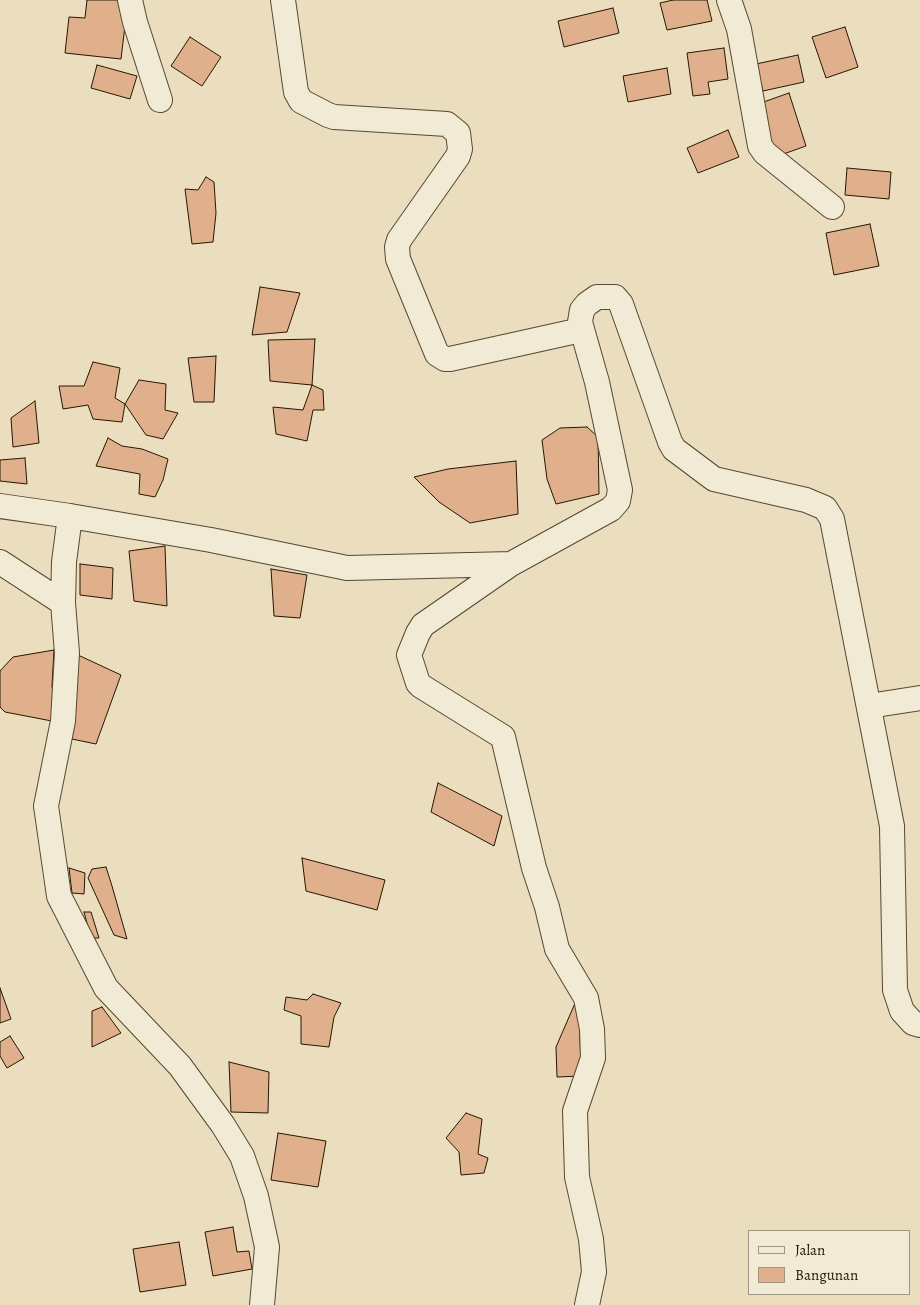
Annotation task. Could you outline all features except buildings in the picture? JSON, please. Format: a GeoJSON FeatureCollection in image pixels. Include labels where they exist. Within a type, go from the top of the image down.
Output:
{"type":"FeatureCollection","features":[{"type":"Feature","properties":{"kind":"street"},"geometry":{"type":"LineString","coordinates":[[130,0],[160,100]]}},
{"type":"Feature","properties":{"kind":"street"},"geometry":{"type":"LineString","coordinates":[[283,0],[296,92],[301,101],[328,115],[447,124],[458,133],[460,149],[458,156],[399,240],[397,247],[398,259],[437,354],[445,359],[581,330]]}},
{"type":"Feature","properties":{"kind":"street"},"geometry":{"type":"LineString","coordinates":[[729,0],[739,29],[760,146],[765,153],[832,207]]}},
{"type":"Feature","properties":{"kind":"street"},"geometry":{"type":"LineString","coordinates":[[587,1305],[594,1272],[592,1239],[577,1177],[575,1111],[593,1058],[592,1029],[586,998],[556,949],[547,907],[534,868],[503,737],[421,686],[418,683],[410,658],[410,650],[423,625],[511,564],[611,509],[618,501],[620,490],[597,382],[581,330],[580,314],[587,304],[597,297],[619,299],[670,442],[674,448],[716,480],[806,500],[825,508],[830,514],[892,826],[895,990],[902,1011],[913,1022],[920,1024]]}},
{"type":"Feature","properties":{"kind":"street"},"geometry":{"type":"LineString","coordinates":[[0,506],[211,540],[346,568],[511,564]]}},
{"type":"Feature","properties":{"kind":"street"},"geometry":{"type":"LineString","coordinates":[[70,516],[64,562],[63,604],[67,653],[63,720],[46,806],[59,896],[106,988],[180,1066],[242,1156],[256,1196],[267,1247],[262,1305]]}},
{"type":"Feature","properties":{"kind":"street"},"geometry":{"type":"LineString","coordinates":[[0,562],[63,604]]}},
{"type":"Feature","properties":{"kind":"street"},"geometry":{"type":"LineString","coordinates":[[869,706],[920,698]]}}]}
